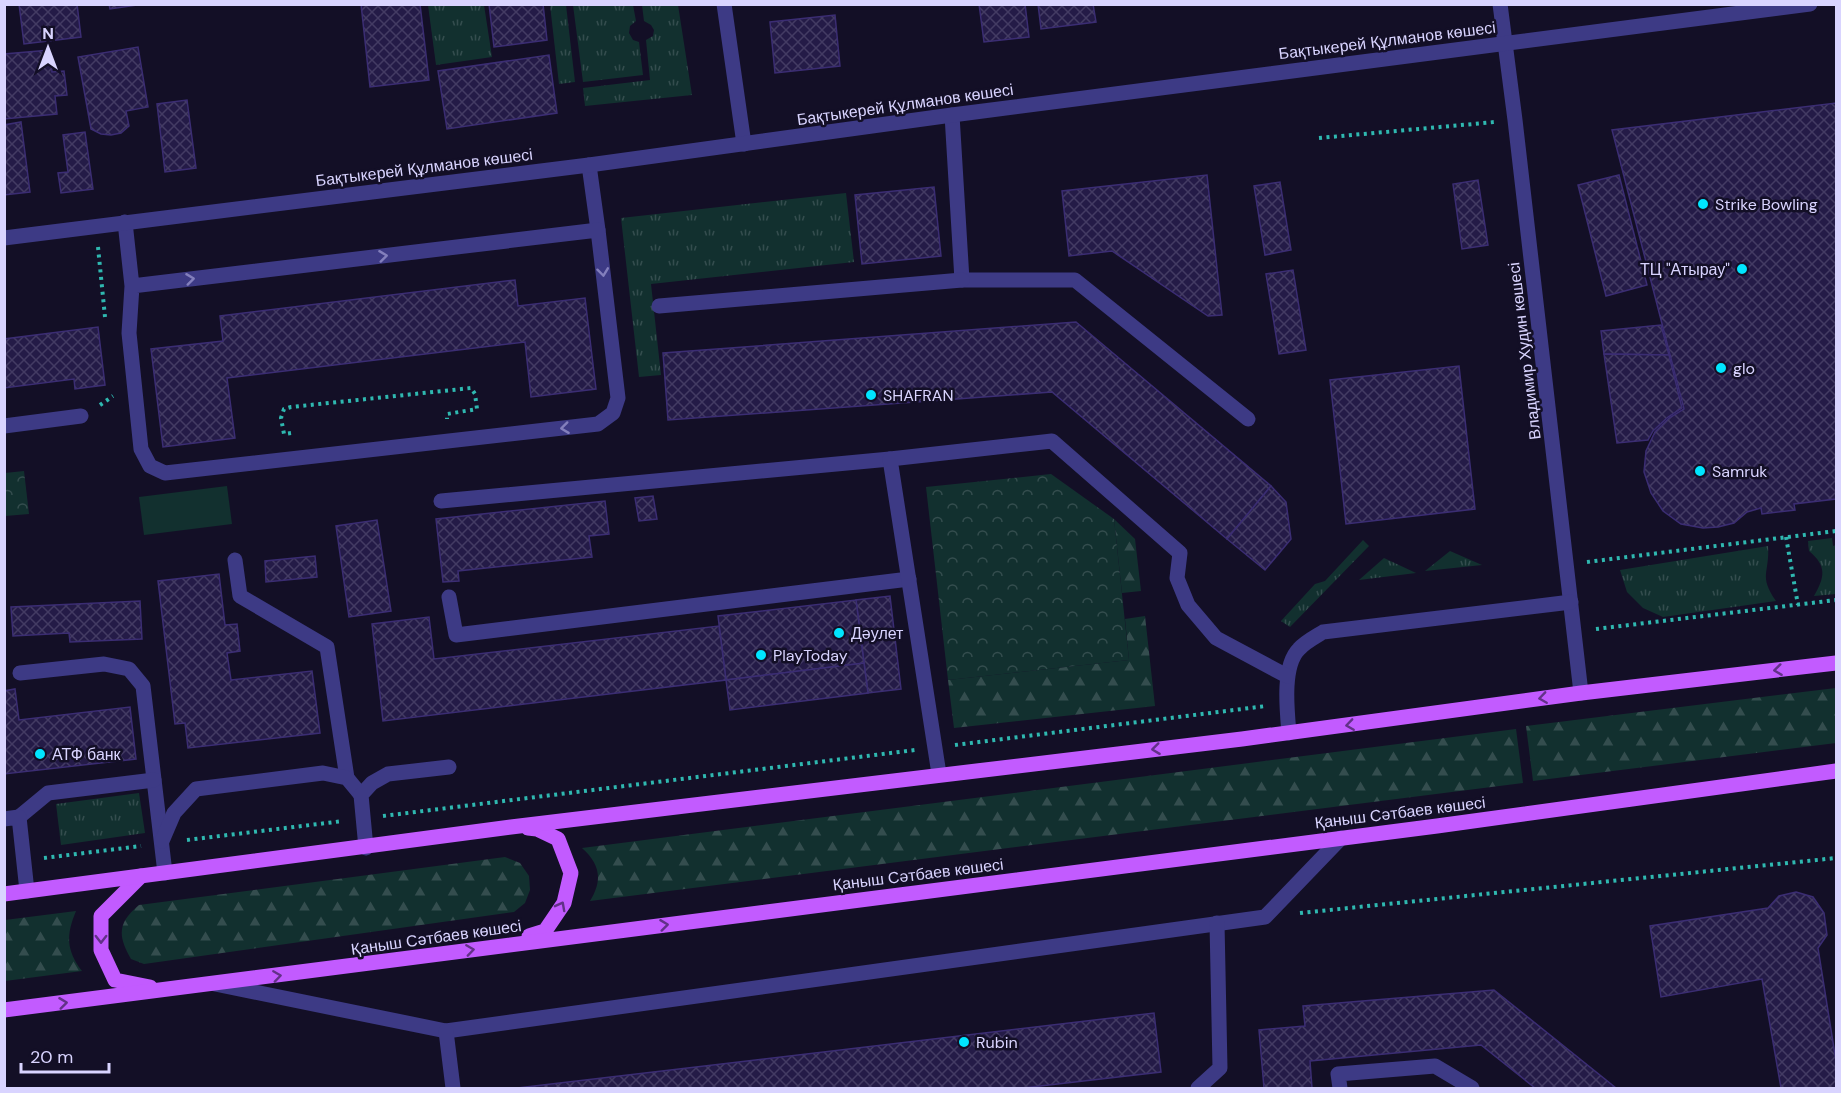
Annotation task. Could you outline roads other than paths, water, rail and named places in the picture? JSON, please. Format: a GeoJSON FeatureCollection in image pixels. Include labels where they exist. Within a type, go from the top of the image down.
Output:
{"type":"FeatureCollection","features":[{"type":"Feature","properties":{"kind":"main road"},"geometry":{"type":"LineString","coordinates":[[4,894],[512,827],[1289,733],[1581,693],[1836,663]]}},
{"type":"Feature","properties":{"kind":"main road","name":"Қаныш Сәтбаев көшесі"},"geometry":{"type":"LineString","coordinates":[[4,1010],[1341,838],[1836,771]]}},
{"type":"Feature","properties":{"kind":"main road"},"geometry":{"type":"LineString","coordinates":[[498,946],[545,931],[564,903],[571,873],[558,839],[537,829],[512,827]]}},
{"type":"Feature","properties":{"kind":"main road"},"geometry":{"type":"LineString","coordinates":[[141,876],[101,916],[101,950],[115,980],[164,990]]}},
{"type":"Feature","properties":{"kind":"street"},"geometry":{"type":"LineString","coordinates":[[724,4],[744,144]]}},
{"type":"Feature","properties":{"kind":"street","name":"Владимир Худин көшесі"},"geometry":{"type":"LineString","coordinates":[[1500,4],[1581,693]]}},
{"type":"Feature","properties":{"kind":"street","name":"Бақтыкерей Құлманов көшесі"},"geometry":{"type":"LineString","coordinates":[[4,238],[589,165],[952,115],[1810,4]]}},
{"type":"Feature","properties":{"kind":"street"},"geometry":{"type":"LineString","coordinates":[[952,115],[962,280]]}},
{"type":"Feature","properties":{"kind":"street"},"geometry":{"type":"LineString","coordinates":[[125,222],[132,286],[129,333],[141,448],[150,466],[165,473],[598,424],[613,413],[618,398],[589,165]]}},
{"type":"Feature","properties":{"kind":"street"},"geometry":{"type":"LineString","coordinates":[[132,286],[598,231]]}},
{"type":"Feature","properties":{"kind":"street"},"geometry":{"type":"LineString","coordinates":[[659,306],[962,280],[1075,280],[1248,419]]}},
{"type":"Feature","properties":{"kind":"street"},"geometry":{"type":"LineString","coordinates":[[4,426],[81,416]]}},
{"type":"Feature","properties":{"kind":"street"},"geometry":{"type":"LineString","coordinates":[[441,501],[890,459],[1052,441],[1180,553],[1177,578],[1188,605],[1216,638],[1287,675]]}},
{"type":"Feature","properties":{"kind":"street"},"geometry":{"type":"LineString","coordinates":[[890,459],[939,774]]}},
{"type":"Feature","properties":{"kind":"street"},"geometry":{"type":"LineString","coordinates":[[235,560],[240,596],[327,647],[347,778],[361,795],[366,848]]}},
{"type":"Feature","properties":{"kind":"street"},"geometry":{"type":"LineString","coordinates":[[449,597],[456,635],[909,579]]}},
{"type":"Feature","properties":{"kind":"street"},"geometry":{"type":"LineString","coordinates":[[1289,733],[1286,704],[1287,675],[1298,649],[1323,632],[1571,602]]}},
{"type":"Feature","properties":{"kind":"street"},"geometry":{"type":"LineString","coordinates":[[20,673],[104,664],[129,669],[143,686],[165,873]]}},
{"type":"Feature","properties":{"kind":"street"},"geometry":{"type":"LineString","coordinates":[[361,795],[372,783],[388,774],[449,766]]}},
{"type":"Feature","properties":{"kind":"street"},"geometry":{"type":"LineString","coordinates":[[161,844],[174,813],[196,789],[323,773],[347,778]]}},
{"type":"Feature","properties":{"kind":"street"},"geometry":{"type":"LineString","coordinates":[[27,891],[23,861],[12,818],[48,793],[154,780]]}},
{"type":"Feature","properties":{"kind":"street"},"geometry":{"type":"LineString","coordinates":[[215,984],[446,1031],[1265,917],[1341,838]]}},
{"type":"Feature","properties":{"kind":"street"},"geometry":{"type":"LineString","coordinates":[[1198,1089],[1220,1068],[1217,923]]}},
{"type":"Feature","properties":{"kind":"street"},"geometry":{"type":"LineString","coordinates":[[446,1031],[453,1089]]}},
{"type":"Feature","properties":{"kind":"street"},"geometry":{"type":"LineString","coordinates":[[1340,1089],[1338,1074],[1435,1066],[1472,1089]]}},
{"type":"Feature","properties":{"kind":"place","name":"Strike Bowling"},"geometry":{"type":"Point","coordinates":[1703,204]}},
{"type":"Feature","properties":{"kind":"place","name":"ТЦ \"Атырау\""},"geometry":{"type":"Point","coordinates":[1742,269]}},
{"type":"Feature","properties":{"kind":"place","name":"glo"},"geometry":{"type":"Point","coordinates":[1721,368]}},
{"type":"Feature","properties":{"kind":"place","name":"SHAFRAN"},"geometry":{"type":"Point","coordinates":[871,395]}},
{"type":"Feature","properties":{"kind":"place","name":"Samruk"},"geometry":{"type":"Point","coordinates":[1700,471]}},
{"type":"Feature","properties":{"kind":"place","name":"Дәулет"},"geometry":{"type":"Point","coordinates":[839,633]}},
{"type":"Feature","properties":{"kind":"place","name":"PlayToday"},"geometry":{"type":"Point","coordinates":[761,655]}},
{"type":"Feature","properties":{"kind":"place","name":"АТФ банк"},"geometry":{"type":"Point","coordinates":[40,754]}},
{"type":"Feature","properties":{"kind":"place","name":"Rubin"},"geometry":{"type":"Point","coordinates":[964,1042]}}]}
